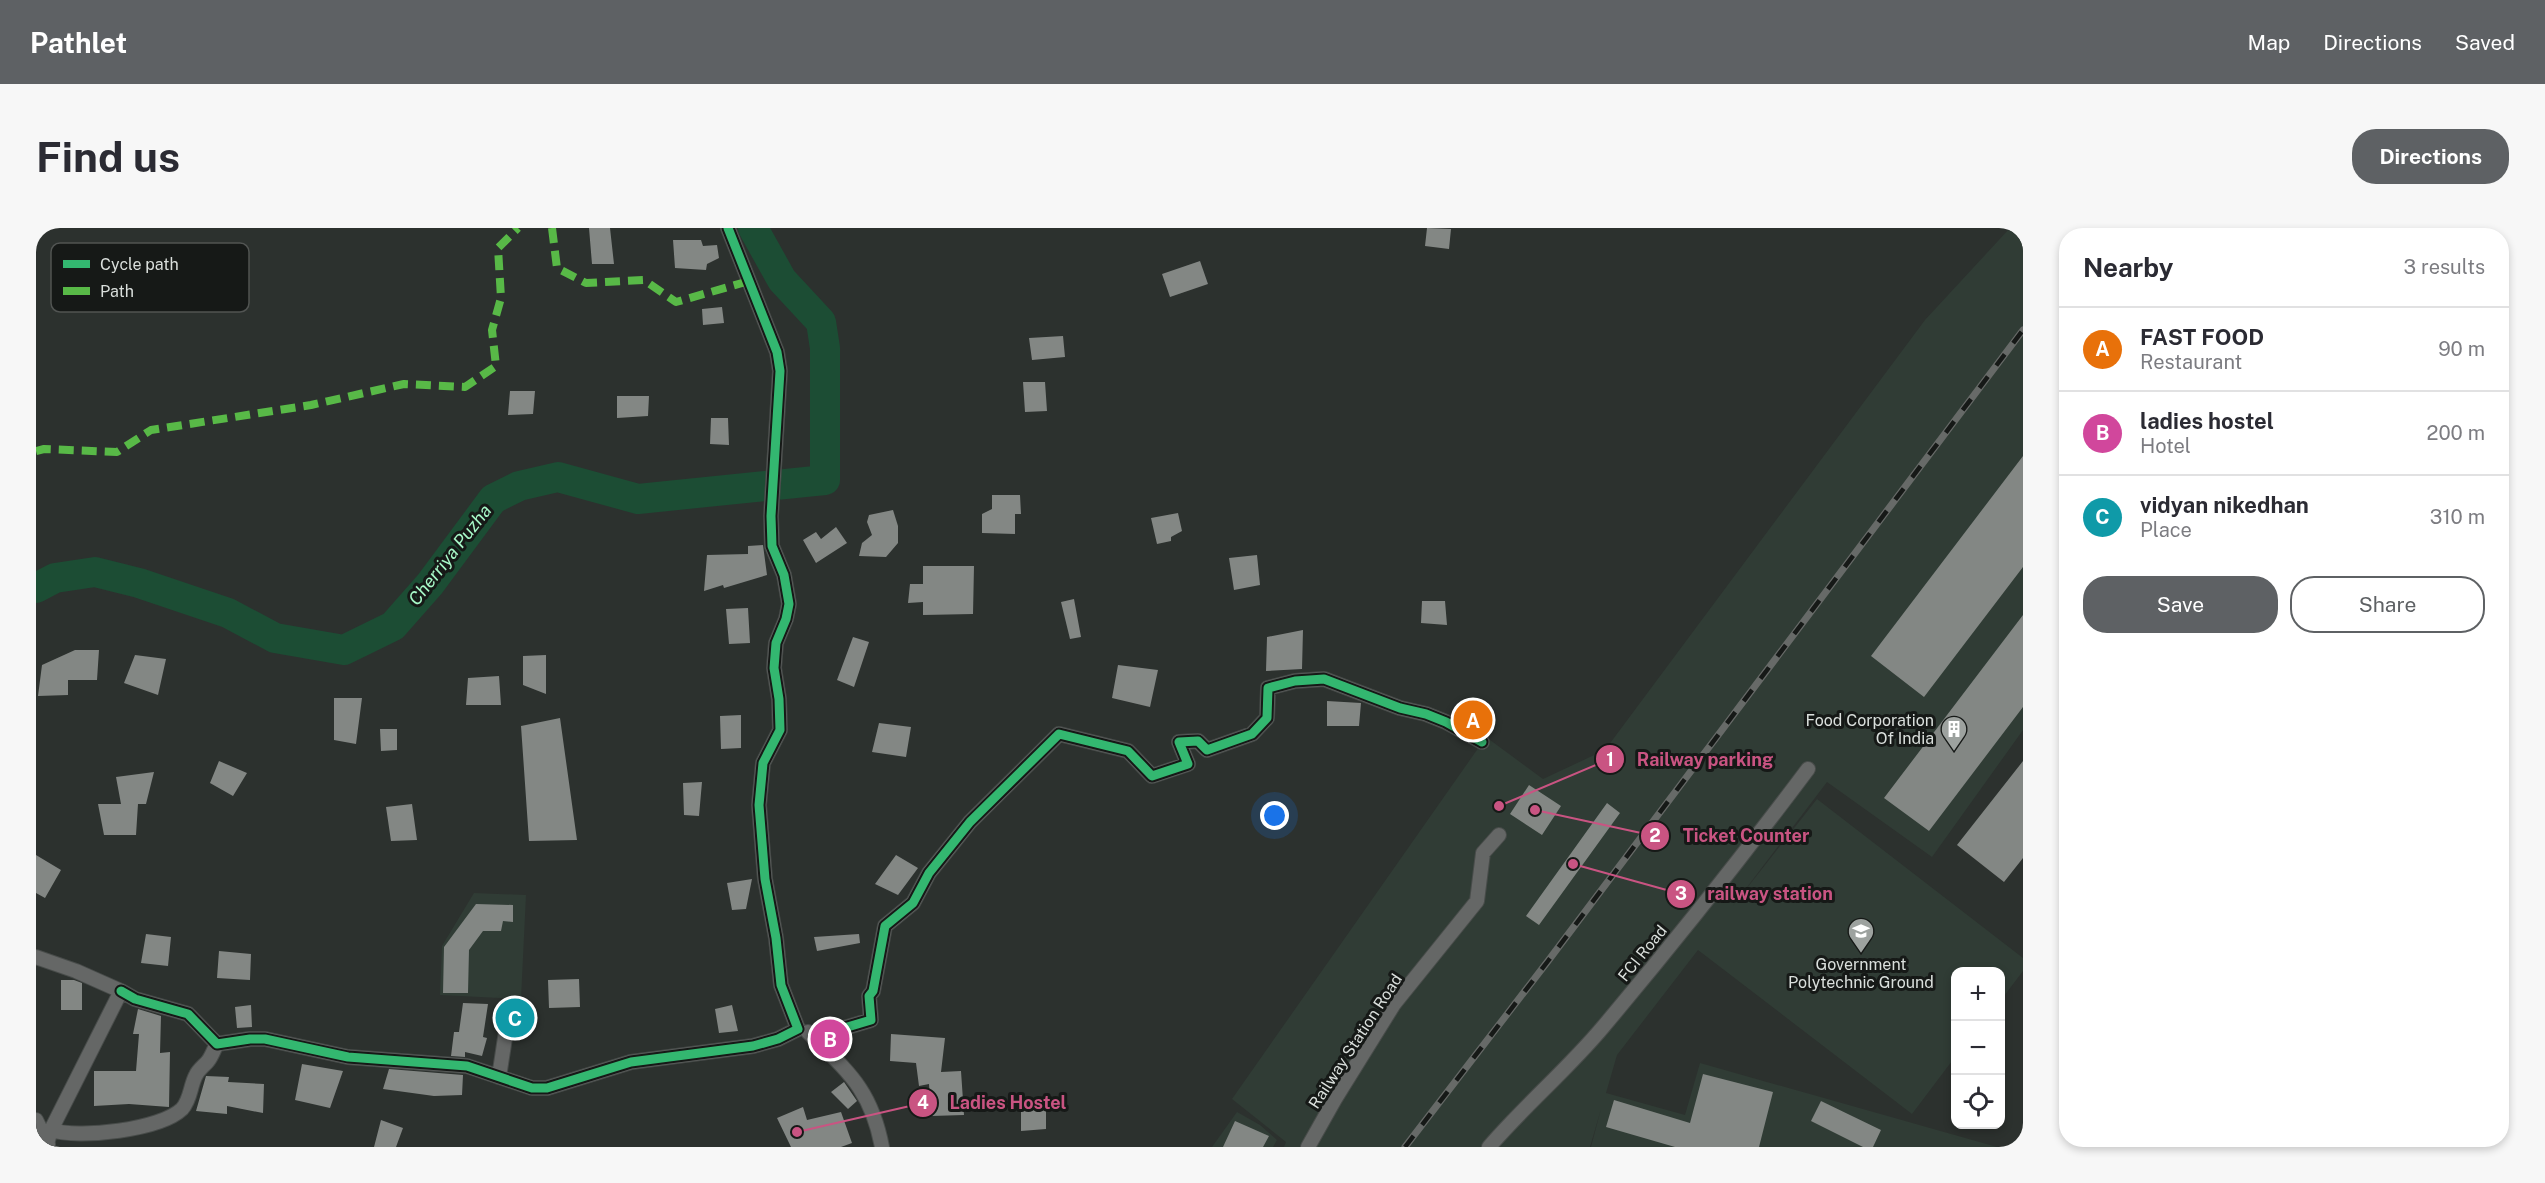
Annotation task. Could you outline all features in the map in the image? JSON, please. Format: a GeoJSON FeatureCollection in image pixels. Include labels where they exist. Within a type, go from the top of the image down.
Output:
{"type":"FeatureCollection","features":[{"type":"Feature","properties":{"kind":"street"},"geometry":{"type":"LineString","coordinates":[[728,228],[777,352],[780,372],[771,516],[772,546],[784,575],[789,604],[786,619],[776,643],[774,668],[779,699],[780,730],[763,763],[759,805],[765,879],[776,938],[781,985],[798,1029]]}},
{"type":"Feature","properties":{"kind":"street"},"geometry":{"type":"LineString","coordinates":[[814,1037],[871,1020],[869,996],[873,991],[885,926],[913,903],[929,873],[970,822],[1059,734],[1128,751],[1152,776],[1188,764],[1179,742],[1198,741],[1207,750],[1252,734],[1267,718],[1268,688],[1295,681],[1324,679],[1401,708],[1426,714],[1482,742]]}},
{"type":"Feature","properties":{"kind":"street","name":"FCI Road"},"geometry":{"type":"LineString","coordinates":[[1490,1147],[1515,1116],[1556,1079],[1602,1028],[1722,882],[1808,770]]}},
{"type":"Feature","properties":{"kind":"street","name":"Railway Station Road"},"geometry":{"type":"LineString","coordinates":[[1308,1147],[1394,1004],[1478,901],[1483,854],[1500,835]]}},
{"type":"Feature","properties":{"kind":"street"},"geometry":{"type":"LineString","coordinates":[[36,957],[76,971],[135,999],[188,1014],[217,1044]]}},
{"type":"Feature","properties":{"kind":"street"},"geometry":{"type":"LineString","coordinates":[[48,1140],[121,991]]}},
{"type":"Feature","properties":{"kind":"street"},"geometry":{"type":"LineString","coordinates":[[499,1077],[508,1018]]}},
{"type":"Feature","properties":{"kind":"street"},"geometry":{"type":"LineString","coordinates":[[217,1044],[249,1038],[265,1039],[348,1057],[467,1066],[532,1088],[547,1088],[631,1062],[753,1046],[778,1039],[798,1029],[806,1029],[860,1086],[871,1105],[882,1147]]}},
{"type":"Feature","properties":{"kind":"street"},"geometry":{"type":"LineString","coordinates":[[48,1140],[66,1135],[86,1135],[137,1127],[175,1114],[189,1099],[196,1075],[210,1059],[217,1044]]}},
{"type":"Feature","properties":{"kind":"street"},"geometry":{"type":"LineString","coordinates":[[36,1120],[48,1140]]}},
{"type":"Feature","properties":{"kind":"shaded area"},"geometry":{"type":"Polygon","coordinates":[[[2010,228],[2023,228],[2023,730],[1932,857],[1827,782],[1732,907],[1817,799],[2023,958],[2023,971],[2005,995],[2005,967],[1951,967],[1951,1062],[1912,1114],[1698,950],[1617,1055],[1606,1093],[1685,1115],[1700,1063],[1997,1147],[1591,1147],[1601,1109],[1590,1147],[1284,1147],[1286,1142],[1232,1099],[1486,737],[1543,779],[1605,750],[1925,320],[2010,228]]]}},
{"type":"Feature","properties":{"kind":"shaded area"},"geometry":{"type":"Polygon","coordinates":[[[474,893],[526,895],[521,999],[440,995],[442,946],[474,893]]]}},
{"type":"Feature","properties":{"kind":"shaded area"},"geometry":{"type":"Polygon","coordinates":[[[1237,1112],[1260,1125],[1277,1140],[1273,1147],[1212,1147],[1237,1112]]]}},
{"type":"Feature","properties":{"kind":"building"},"geometry":{"type":"Polygon","coordinates":[[[589,228],[610,228],[614,264],[592,264],[589,228]]]}},
{"type":"Feature","properties":{"kind":"building"},"geometry":{"type":"Polygon","coordinates":[[[1427,228],[1451,229],[1449,249],[1425,246],[1427,228]]]}},
{"type":"Feature","properties":{"kind":"building"},"geometry":{"type":"Polygon","coordinates":[[[673,240],[701,240],[703,246],[717,245],[719,258],[707,264],[706,270],[675,268],[673,240]]]}},
{"type":"Feature","properties":{"kind":"building"},"geometry":{"type":"Polygon","coordinates":[[[1200,261],[1208,284],[1170,297],[1162,274],[1200,261]]]}},
{"type":"Feature","properties":{"kind":"building"},"geometry":{"type":"Polygon","coordinates":[[[722,307],[724,323],[703,325],[702,309],[722,307]]]}},
{"type":"Feature","properties":{"kind":"building"},"geometry":{"type":"Polygon","coordinates":[[[1063,336],[1065,357],[1032,360],[1029,338],[1063,336]]]}},
{"type":"Feature","properties":{"kind":"building"},"geometry":{"type":"Polygon","coordinates":[[[1023,382],[1045,382],[1047,411],[1025,412],[1023,382]]]}},
{"type":"Feature","properties":{"kind":"building"},"geometry":{"type":"Polygon","coordinates":[[[510,391],[535,391],[533,414],[508,415],[510,391]]]}},
{"type":"Feature","properties":{"kind":"building"},"geometry":{"type":"Polygon","coordinates":[[[617,396],[649,396],[648,416],[617,418],[617,396]]]}},
{"type":"Feature","properties":{"kind":"building"},"geometry":{"type":"Polygon","coordinates":[[[711,418],[728,418],[729,445],[710,444],[711,418]]]}},
{"type":"Feature","properties":{"kind":"building"},"geometry":{"type":"Polygon","coordinates":[[[2023,456],[2023,567],[1924,697],[1871,656],[2023,456]]]}},
{"type":"Feature","properties":{"kind":"building"},"geometry":{"type":"Polygon","coordinates":[[[992,495],[1020,495],[1021,514],[1015,514],[1015,534],[982,533],[982,514],[992,509],[992,495]]]}},
{"type":"Feature","properties":{"kind":"building"},"geometry":{"type":"Polygon","coordinates":[[[893,510],[898,526],[898,543],[886,557],[859,556],[862,543],[872,535],[867,522],[869,515],[893,510]]]}},
{"type":"Feature","properties":{"kind":"building"},"geometry":{"type":"Polygon","coordinates":[[[1178,513],[1182,531],[1171,537],[1171,541],[1157,544],[1151,518],[1178,513]]]}},
{"type":"Feature","properties":{"kind":"building"},"geometry":{"type":"Polygon","coordinates":[[[836,527],[847,543],[816,563],[803,540],[816,532],[821,539],[836,527]]]}},
{"type":"Feature","properties":{"kind":"building"},"geometry":{"type":"Polygon","coordinates":[[[763,545],[767,575],[724,588],[723,585],[704,591],[707,555],[748,554],[748,546],[763,545]]]}},
{"type":"Feature","properties":{"kind":"building"},"geometry":{"type":"Polygon","coordinates":[[[1257,555],[1260,585],[1234,590],[1229,558],[1257,555]]]}},
{"type":"Feature","properties":{"kind":"building"},"geometry":{"type":"Polygon","coordinates":[[[923,566],[974,566],[973,614],[923,615],[923,602],[908,603],[910,584],[923,584],[923,566]]]}},
{"type":"Feature","properties":{"kind":"building"},"geometry":{"type":"Polygon","coordinates":[[[1074,599],[1081,637],[1070,639],[1061,602],[1074,599]]]}},
{"type":"Feature","properties":{"kind":"building"},"geometry":{"type":"Polygon","coordinates":[[[1422,601],[1445,601],[1447,625],[1421,623],[1422,601]]]}},
{"type":"Feature","properties":{"kind":"building"},"geometry":{"type":"Polygon","coordinates":[[[748,608],[750,643],[729,644],[726,609],[748,608]]]}},
{"type":"Feature","properties":{"kind":"building","name":"Food Corporation Of India"},"geometry":{"type":"Polygon","coordinates":[[[2023,615],[2023,707],[1929,831],[1884,798],[2023,615]]]}},
{"type":"Feature","properties":{"kind":"building"},"geometry":{"type":"Polygon","coordinates":[[[1303,630],[1302,669],[1266,671],[1267,637],[1303,630]]]}},
{"type":"Feature","properties":{"kind":"building"},"geometry":{"type":"Polygon","coordinates":[[[853,637],[869,642],[854,687],[837,680],[853,637]]]}},
{"type":"Feature","properties":{"kind":"building"},"geometry":{"type":"Polygon","coordinates":[[[75,650],[99,650],[97,680],[68,680],[68,695],[38,696],[42,665],[75,650]]]}},
{"type":"Feature","properties":{"kind":"building"},"geometry":{"type":"Polygon","coordinates":[[[135,655],[166,659],[158,695],[124,683],[135,655]]]}},
{"type":"Feature","properties":{"kind":"building"},"geometry":{"type":"Polygon","coordinates":[[[546,655],[546,694],[523,685],[523,656],[546,655]]]}},
{"type":"Feature","properties":{"kind":"building"},"geometry":{"type":"Polygon","coordinates":[[[1118,665],[1158,670],[1150,707],[1112,698],[1118,665]]]}},
{"type":"Feature","properties":{"kind":"building"},"geometry":{"type":"Polygon","coordinates":[[[499,676],[501,705],[466,705],[468,678],[499,676]]]}},
{"type":"Feature","properties":{"kind":"building"},"geometry":{"type":"Polygon","coordinates":[[[334,698],[362,698],[356,744],[334,740],[334,698]]]}},
{"type":"Feature","properties":{"kind":"building"},"geometry":{"type":"Polygon","coordinates":[[[1327,701],[1361,703],[1359,726],[1327,726],[1327,701]]]}},
{"type":"Feature","properties":{"kind":"building"},"geometry":{"type":"Polygon","coordinates":[[[1460,711],[1492,716],[1478,730],[1458,718],[1460,711]]]}},
{"type":"Feature","properties":{"kind":"building"},"geometry":{"type":"Polygon","coordinates":[[[741,715],[741,748],[721,749],[720,716],[741,715]]]}},
{"type":"Feature","properties":{"kind":"building"},"geometry":{"type":"Polygon","coordinates":[[[560,718],[577,840],[529,841],[521,726],[560,718]]]}},
{"type":"Feature","properties":{"kind":"building"},"geometry":{"type":"Polygon","coordinates":[[[879,723],[911,727],[906,757],[872,752],[879,723]]]}},
{"type":"Feature","properties":{"kind":"building"},"geometry":{"type":"Polygon","coordinates":[[[380,729],[397,729],[397,750],[381,751],[380,729]]]}},
{"type":"Feature","properties":{"kind":"building"},"geometry":{"type":"Polygon","coordinates":[[[219,761],[247,773],[233,796],[210,783],[219,761]]]}},
{"type":"Feature","properties":{"kind":"building"},"geometry":{"type":"Polygon","coordinates":[[[2023,761],[2023,858],[2004,882],[1957,845],[2023,761]]]}},
{"type":"Feature","properties":{"kind":"building"},"geometry":{"type":"Polygon","coordinates":[[[154,772],[146,804],[138,804],[136,835],[104,835],[98,804],[121,804],[116,777],[154,772]]]}},
{"type":"Feature","properties":{"kind":"building"},"geometry":{"type":"Polygon","coordinates":[[[702,782],[699,816],[684,815],[683,783],[702,782]]]}},
{"type":"Feature","properties":{"kind":"building"},"geometry":{"type":"Polygon","coordinates":[[[1529,785],[1561,806],[1542,835],[1510,814],[1529,785]]]}},
{"type":"Feature","properties":{"kind":"building"},"geometry":{"type":"Polygon","coordinates":[[[1607,803],[1620,813],[1539,925],[1526,916],[1607,803]]]}},
{"type":"Feature","properties":{"kind":"building"},"geometry":{"type":"Polygon","coordinates":[[[412,804],[417,840],[391,841],[386,807],[412,804]]]}},
{"type":"Feature","properties":{"kind":"building"},"geometry":{"type":"Polygon","coordinates":[[[36,855],[61,870],[45,898],[36,893],[36,855]]]}},
{"type":"Feature","properties":{"kind":"building"},"geometry":{"type":"Polygon","coordinates":[[[896,855],[918,868],[898,895],[875,884],[896,855]]]}},
{"type":"Feature","properties":{"kind":"building"},"geometry":{"type":"Polygon","coordinates":[[[752,879],[746,909],[732,910],[727,883],[752,879]]]}},
{"type":"Feature","properties":{"kind":"building"},"geometry":{"type":"Polygon","coordinates":[[[476,904],[513,905],[513,922],[503,921],[501,931],[483,931],[469,950],[468,993],[443,993],[444,947],[476,904]]]}},
{"type":"Feature","properties":{"kind":"building"},"geometry":{"type":"Polygon","coordinates":[[[146,934],[171,937],[168,966],[141,963],[146,934]]]}},
{"type":"Feature","properties":{"kind":"building"},"geometry":{"type":"Polygon","coordinates":[[[859,934],[860,943],[817,951],[814,937],[859,934]]]}},
{"type":"Feature","properties":{"kind":"building"},"geometry":{"type":"Polygon","coordinates":[[[219,951],[251,954],[250,980],[217,978],[219,951]]]}},
{"type":"Feature","properties":{"kind":"building"},"geometry":{"type":"Polygon","coordinates":[[[579,979],[580,1007],[549,1008],[548,980],[579,979]]]}},
{"type":"Feature","properties":{"kind":"building"},"geometry":{"type":"Polygon","coordinates":[[[61,980],[74,980],[82,983],[82,1010],[61,1010],[61,980]]]}},
{"type":"Feature","properties":{"kind":"building"},"geometry":{"type":"Polygon","coordinates":[[[463,1003],[488,1004],[483,1037],[487,1038],[482,1056],[465,1052],[465,1057],[451,1056],[454,1032],[459,1032],[463,1003]]]}},
{"type":"Feature","properties":{"kind":"building"},"geometry":{"type":"Polygon","coordinates":[[[251,1005],[252,1027],[237,1028],[235,1007],[251,1005]]]}},
{"type":"Feature","properties":{"kind":"building"},"geometry":{"type":"Polygon","coordinates":[[[732,1005],[738,1031],[719,1033],[715,1009],[732,1005]]]}},
{"type":"Feature","properties":{"kind":"building"},"geometry":{"type":"Polygon","coordinates":[[[138,1009],[161,1016],[160,1053],[170,1052],[169,1107],[129,1104],[94,1106],[94,1071],[136,1071],[139,1034],[133,1034],[138,1009]]]}},
{"type":"Feature","properties":{"kind":"building"},"geometry":{"type":"Polygon","coordinates":[[[891,1034],[945,1038],[941,1072],[961,1071],[964,1115],[931,1116],[929,1084],[919,1086],[916,1063],[890,1061],[891,1034]]]}},
{"type":"Feature","properties":{"kind":"building"},"geometry":{"type":"Polygon","coordinates":[[[302,1064],[343,1071],[330,1108],[295,1100],[302,1064]]]}},
{"type":"Feature","properties":{"kind":"building"},"geometry":{"type":"Polygon","coordinates":[[[389,1069],[463,1075],[462,1095],[434,1096],[383,1089],[389,1069]]]}},
{"type":"Feature","properties":{"kind":"building"},"geometry":{"type":"Polygon","coordinates":[[[1703,1074],[1773,1092],[1759,1147],[1675,1147],[1606,1127],[1614,1100],[1690,1123],[1703,1074]]]}},
{"type":"Feature","properties":{"kind":"building"},"geometry":{"type":"Polygon","coordinates":[[[206,1076],[229,1077],[228,1082],[264,1084],[263,1113],[227,1106],[227,1114],[196,1111],[206,1076]]]}},
{"type":"Feature","properties":{"kind":"building"},"geometry":{"type":"Polygon","coordinates":[[[844,1082],[857,1101],[848,1109],[831,1092],[844,1082]]]}},
{"type":"Feature","properties":{"kind":"building"},"geometry":{"type":"Polygon","coordinates":[[[1821,1101],[1881,1130],[1873,1147],[1863,1147],[1811,1121],[1821,1101]]]}},
{"type":"Feature","properties":{"kind":"building"},"geometry":{"type":"Polygon","coordinates":[[[803,1107],[807,1120],[841,1112],[852,1143],[841,1147],[791,1147],[777,1118],[803,1107]]]}},
{"type":"Feature","properties":{"kind":"building"},"geometry":{"type":"Polygon","coordinates":[[[1046,1108],[1046,1129],[1021,1131],[1021,1109],[1046,1108]]]}},
{"type":"Feature","properties":{"kind":"building"},"geometry":{"type":"Polygon","coordinates":[[[381,1120],[403,1128],[396,1147],[374,1147],[381,1120]]]}},
{"type":"Feature","properties":{"kind":"building"},"geometry":{"type":"Polygon","coordinates":[[[1235,1121],[1269,1136],[1263,1147],[1223,1147],[1235,1121]]]}},
{"type":"Feature","properties":{"kind":"waterway","name":"Cherriya Puzha"},"geometry":{"type":"LineString","coordinates":[[36,588],[55,578],[95,572],[139,583],[228,613],[275,638],[344,650],[393,626],[430,584],[493,499],[519,486],[558,477],[638,499],[825,480],[825,348],[821,322],[782,280],[753,228]]}},
{"type":"Feature","properties":{"kind":"railway"},"geometry":{"type":"LineString","coordinates":[[1405,1147],[1548,961],[2023,330]]}},
{"type":"Feature","properties":{"kind":"marked path"},"geometry":{"type":"LineString","coordinates":[[36,451],[44,449],[117,452],[151,430],[311,405],[404,384],[465,387],[496,366],[492,330],[501,298],[498,248],[518,228]]}},
{"type":"Feature","properties":{"kind":"marked path"},"geometry":{"type":"LineString","coordinates":[[552,228],[557,268],[586,283],[644,280],[676,302],[749,281]]}},
{"type":"Feature","properties":{"kind":"cycle path"},"geometry":{"type":"LineString","coordinates":[[121,991],[135,999],[188,1014],[217,1044],[265,1039],[348,1057],[467,1066],[532,1088],[547,1088],[631,1062],[753,1046],[778,1039],[798,1029],[781,985],[776,938],[765,879],[759,805],[763,763],[780,730],[779,699],[774,668],[776,643],[786,619],[789,604],[784,575],[772,546],[771,516],[780,371],[777,352],[728,228]]}},
{"type":"Feature","properties":{"kind":"cycle path"},"geometry":{"type":"LineString","coordinates":[[814,1037],[871,1020],[869,996],[873,991],[885,926],[913,903],[929,873],[970,822],[1059,734],[1128,751],[1152,776],[1188,764],[1179,742],[1198,741],[1207,750],[1252,734],[1267,718],[1268,688],[1295,681],[1324,679],[1400,708],[1426,714],[1482,742]]}},
{"type":"Feature","properties":{"kind":"place","name":"FAST FOOD"},"geometry":{"type":"Point","coordinates":[1473,720]}},
{"type":"Feature","properties":{"kind":"place","name":"Food Corporation Of India"},"geometry":{"type":"Point","coordinates":[1954,752]}},
{"type":"Feature","properties":{"kind":"place","name":"Railway parking"},"geometry":{"type":"Point","coordinates":[1499,806]}},
{"type":"Feature","properties":{"kind":"place","name":"Ticket Counter"},"geometry":{"type":"Point","coordinates":[1535,810]}},
{"type":"Feature","properties":{"kind":"place","name":"railway station"},"geometry":{"type":"Point","coordinates":[1573,864]}},
{"type":"Feature","properties":{"kind":"place","name":"Government Polytechnic Ground"},"geometry":{"type":"Point","coordinates":[1861,954]}},
{"type":"Feature","properties":{"kind":"place","name":"vidyan nikedhan"},"geometry":{"type":"Point","coordinates":[515,1018]}},
{"type":"Feature","properties":{"kind":"place","name":"ladies hostel"},"geometry":{"type":"Point","coordinates":[830,1039]}},
{"type":"Feature","properties":{"kind":"place","name":"Ladies Hostel"},"geometry":{"type":"Point","coordinates":[797,1132]}}]}
